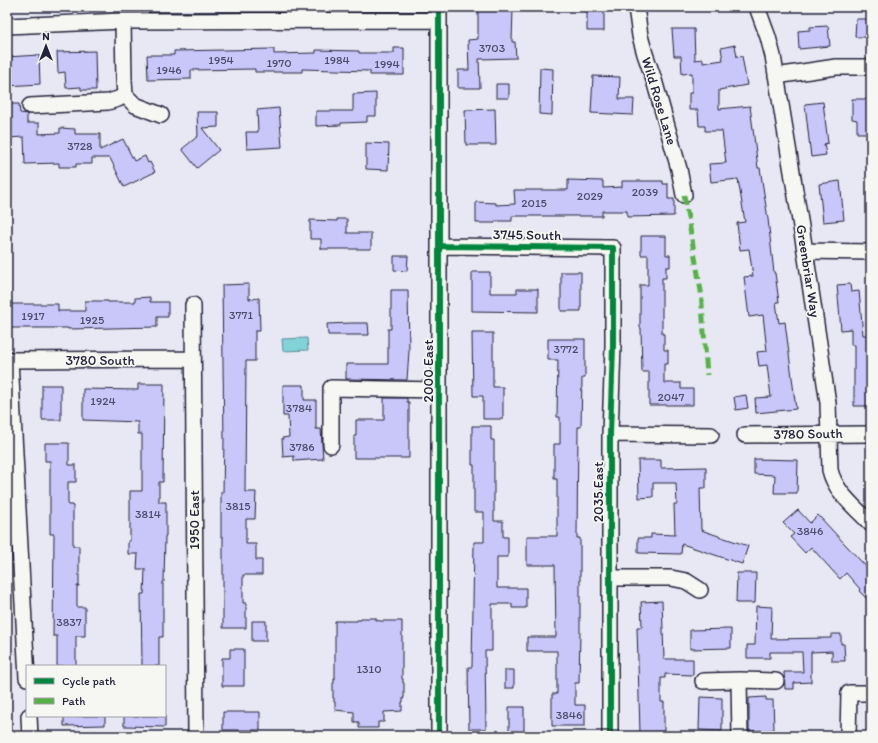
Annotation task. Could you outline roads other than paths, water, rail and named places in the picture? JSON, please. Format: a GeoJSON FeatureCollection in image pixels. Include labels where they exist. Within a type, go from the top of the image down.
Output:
{"type":"FeatureCollection","features":[{"type":"Feature","properties":{"kind":"street","name":"Wild Rose Lane"},"geometry":{"type":"LineString","coordinates":[[636,7],[640,36],[679,169],[684,195]]}},
{"type":"Feature","properties":{"kind":"street","name":"Greenbriar Way"},"geometry":{"type":"LineString","coordinates":[[757,7],[768,38],[776,76],[805,251],[828,403],[829,464],[831,476],[838,489],[871,524]]}},
{"type":"Feature","properties":{"kind":"street"},"geometry":{"type":"LineString","coordinates":[[7,26],[123,21],[439,14]]}},
{"type":"Feature","properties":{"kind":"street","name":"2000 East"},"geometry":{"type":"LineString","coordinates":[[439,14],[439,736]]}},
{"type":"Feature","properties":{"kind":"street"},"geometry":{"type":"LineString","coordinates":[[123,21],[125,94],[135,105],[161,115]]}},
{"type":"Feature","properties":{"kind":"street"},"geometry":{"type":"LineString","coordinates":[[776,76],[836,67],[871,67]]}},
{"type":"Feature","properties":{"kind":"street"},"geometry":{"type":"LineString","coordinates":[[30,106],[108,102],[118,100],[125,94]]}},
{"type":"Feature","properties":{"kind":"street","name":"3745 South"},"geometry":{"type":"LineString","coordinates":[[440,246],[613,248]]}},
{"type":"Feature","properties":{"kind":"street","name":"2035 East"},"geometry":{"type":"LineString","coordinates":[[610,736],[610,434],[613,346],[613,248]]}},
{"type":"Feature","properties":{"kind":"street"},"geometry":{"type":"LineString","coordinates":[[805,251],[871,252]]}},
{"type":"Feature","properties":{"kind":"street","name":"1950 East"},"geometry":{"type":"LineString","coordinates":[[193,305],[196,736]]}},
{"type":"Feature","properties":{"kind":"street","name":"3780 South"},"geometry":{"type":"LineString","coordinates":[[8,360],[193,359]]}},
{"type":"Feature","properties":{"kind":"street"},"geometry":{"type":"LineString","coordinates":[[8,360],[26,665]]}},
{"type":"Feature","properties":{"kind":"street"},"geometry":{"type":"LineString","coordinates":[[331,445],[331,388],[440,390]]}},
{"type":"Feature","properties":{"kind":"street"},"geometry":{"type":"LineString","coordinates":[[610,434],[711,435]]}},
{"type":"Feature","properties":{"kind":"street","name":"3780 South"},"geometry":{"type":"LineString","coordinates":[[745,435],[871,434]]}},
{"type":"Feature","properties":{"kind":"street"},"geometry":{"type":"LineString","coordinates":[[610,578],[671,578],[686,581],[700,590]]}},
{"type":"Feature","properties":{"kind":"street"},"geometry":{"type":"LineString","coordinates":[[703,680],[776,680]]}},
{"type":"Feature","properties":{"kind":"street"},"geometry":{"type":"LineString","coordinates":[[739,680],[740,736]]}},
{"type":"Feature","properties":{"kind":"street"},"geometry":{"type":"LineString","coordinates":[[848,736],[849,694],[871,693]]}},
{"type":"Feature","properties":{"kind":"street"},"geometry":{"type":"LineString","coordinates":[[29,717],[30,736]]}},
{"type":"Feature","properties":{"kind":"water"},"geometry":{"type":"Polygon","coordinates":[[[307,338],[308,350],[283,351],[282,339],[307,338]]]}}]}
